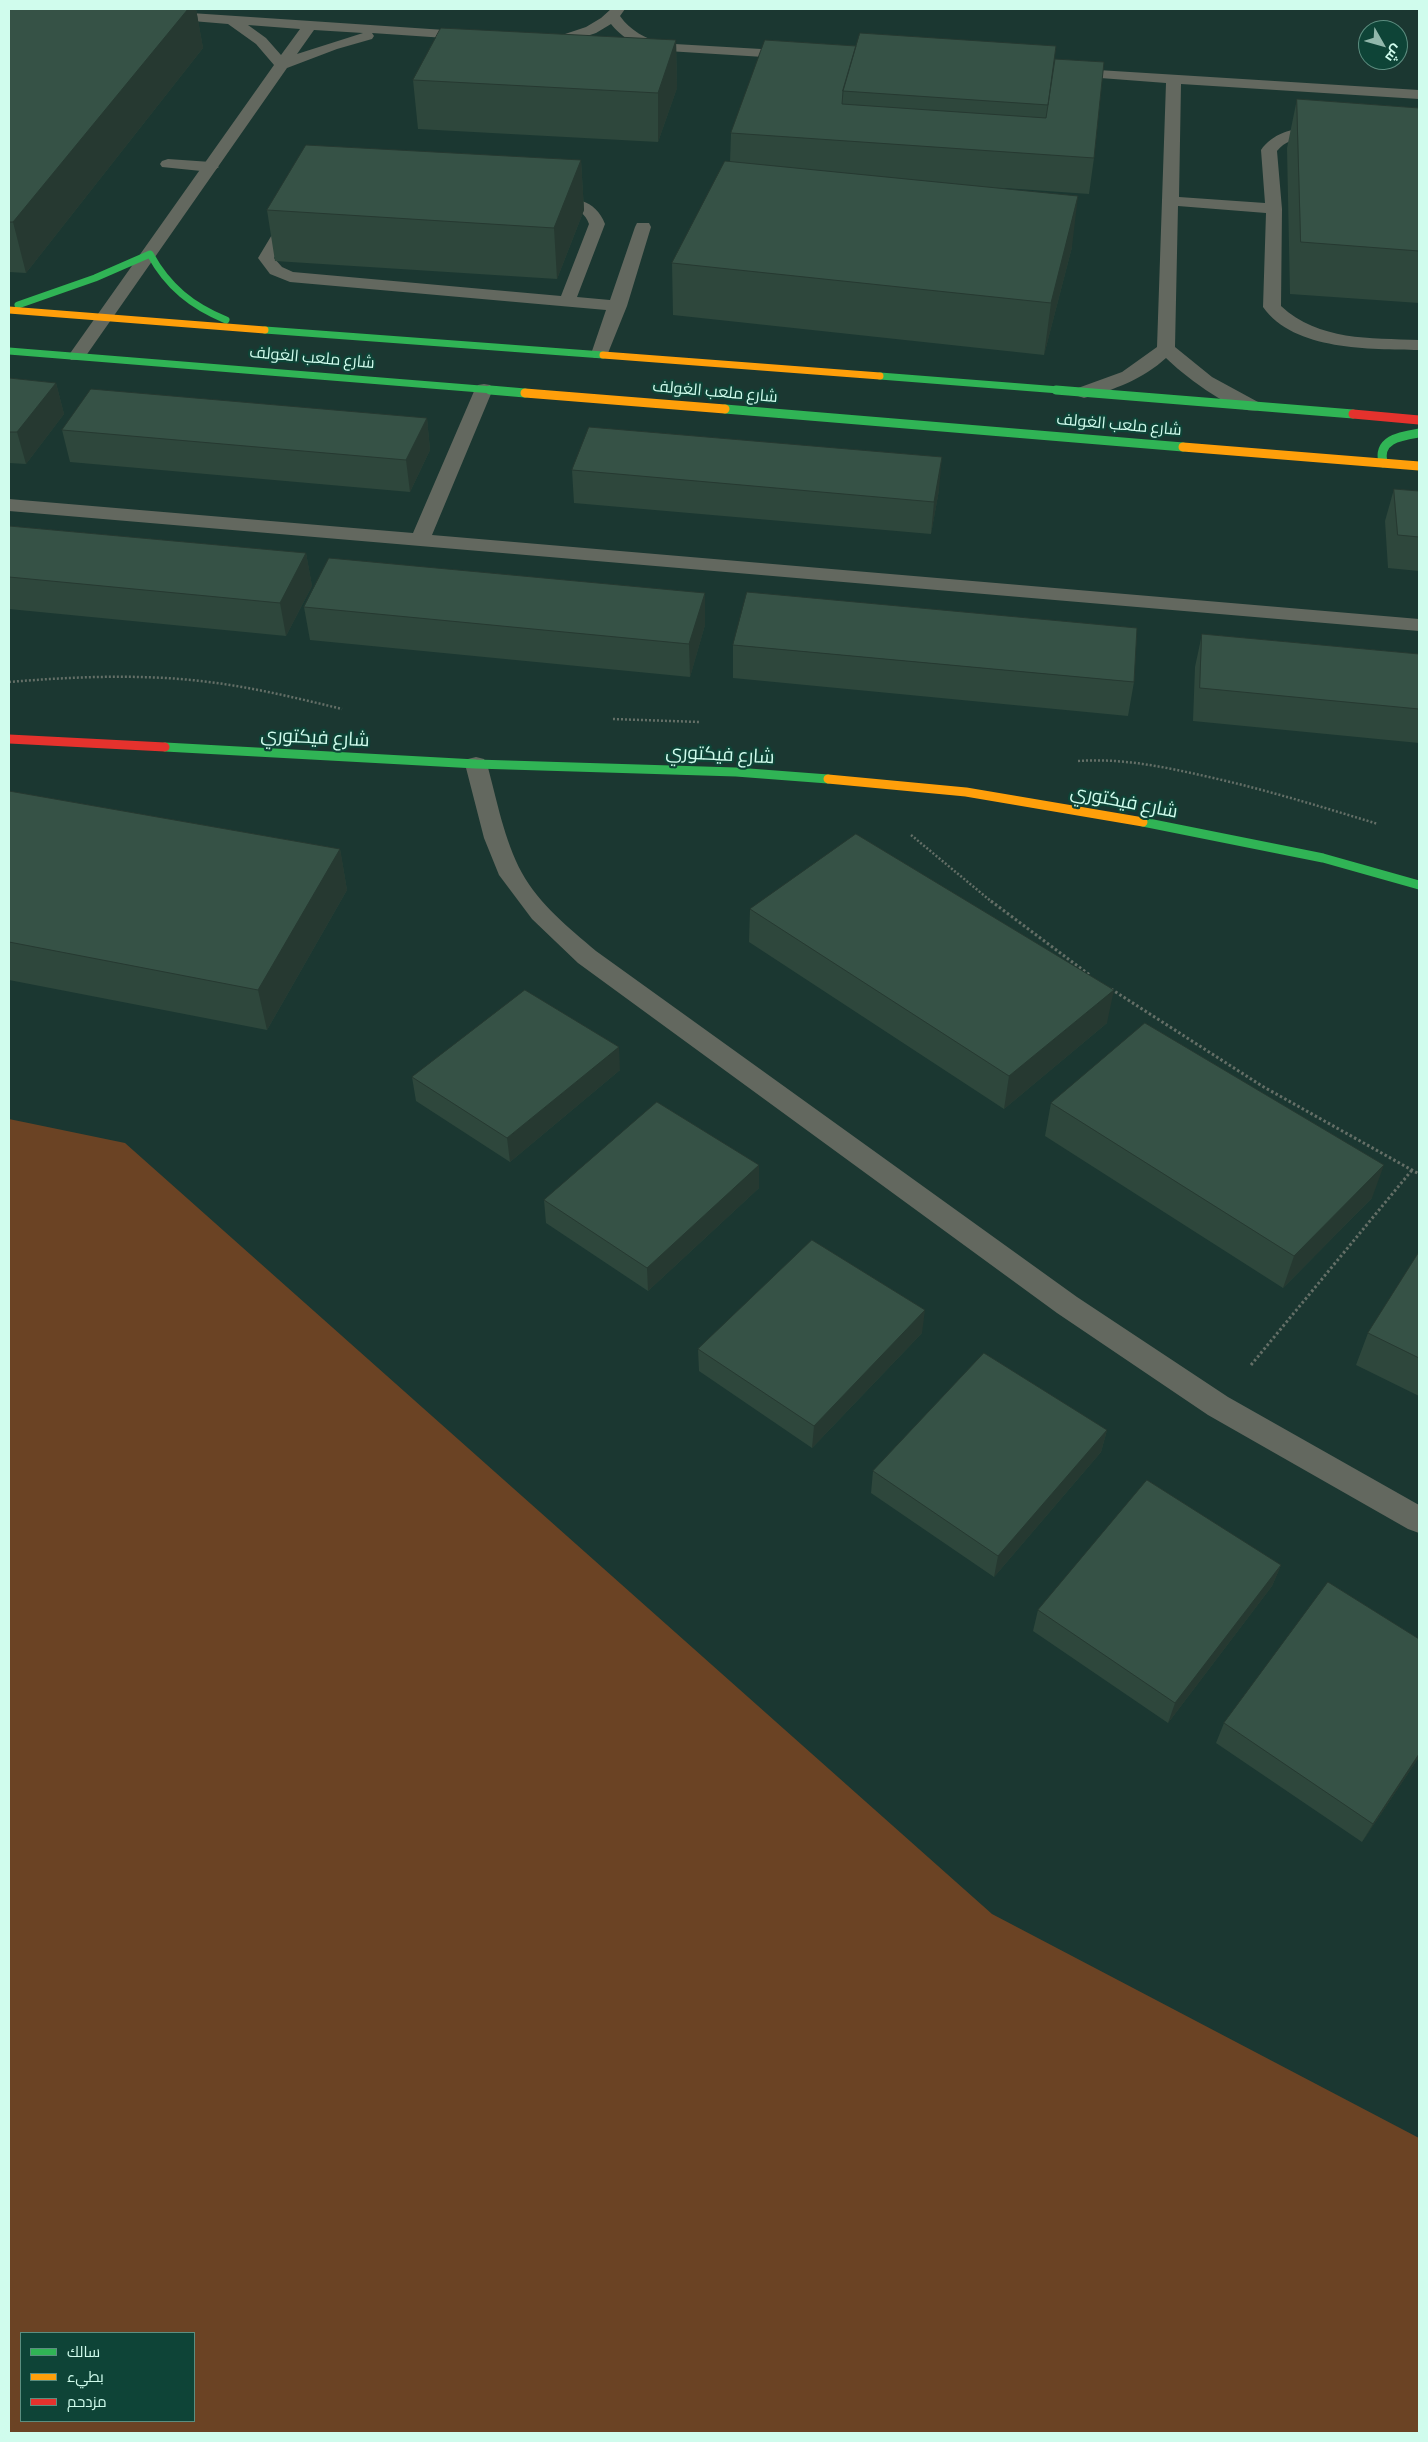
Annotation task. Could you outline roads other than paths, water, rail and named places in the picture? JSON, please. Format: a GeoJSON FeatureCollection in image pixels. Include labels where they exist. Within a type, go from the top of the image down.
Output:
{"type":"FeatureCollection","features":[{"type":"Feature","properties":{"kind":"street"},"geometry":{"type":"LineString","coordinates":[[598,43],[553,40],[584,33],[615,13],[617,23],[633,36],[657,47]]}},
{"type":"Feature","properties":{"kind":"street"},"geometry":{"type":"LineString","coordinates":[[148,14],[488,36]]}},
{"type":"Feature","properties":{"kind":"street"},"geometry":{"type":"LineString","coordinates":[[232,20],[261,41],[282,65]]}},
{"type":"Feature","properties":{"kind":"street"},"geometry":{"type":"LineString","coordinates":[[77,356],[310,25]]}},
{"type":"Feature","properties":{"kind":"street"},"geometry":{"type":"LineString","coordinates":[[282,65],[332,46],[389,30]]}},
{"type":"Feature","properties":{"kind":"street"},"geometry":{"type":"LineString","coordinates":[[617,44],[806,56]]}},
{"type":"Feature","properties":{"kind":"street"},"geometry":{"type":"LineString","coordinates":[[1054,71],[1419,94]]}},
{"type":"Feature","properties":{"kind":"street"},"geometry":{"type":"LineString","coordinates":[[1084,392],[1111,384],[1134,374],[1152,362],[1166,348],[1174,79]]}},
{"type":"Feature","properties":{"kind":"street"},"geometry":{"type":"LineString","coordinates":[[1343,133],[1301,133],[1279,139],[1269,150],[1274,209],[1272,307],[1281,318],[1294,326],[1332,339],[1419,345]]}},
{"type":"Feature","properties":{"kind":"street"},"geometry":{"type":"LineString","coordinates":[[168,164],[210,166]]}},
{"type":"Feature","properties":{"kind":"street"},"geometry":{"type":"LineString","coordinates":[[534,199],[578,204],[589,209],[596,216],[597,224],[567,302]]}},
{"type":"Feature","properties":{"kind":"street"},"geometry":{"type":"LineString","coordinates":[[302,200],[266,258],[270,266],[278,272],[306,279],[618,306]]}},
{"type":"Feature","properties":{"kind":"street"},"geometry":{"type":"LineString","coordinates":[[1170,201],[1274,209]]}},
{"type":"Feature","properties":{"kind":"street"},"geometry":{"type":"LineString","coordinates":[[600,354],[618,306],[643,227]]}},
{"type":"Feature","properties":{"kind":"street"},"geometry":{"type":"LineString","coordinates":[[9,309],[66,289],[150,254]]}},
{"type":"Feature","properties":{"kind":"street"},"geometry":{"type":"LineString","coordinates":[[150,254],[156,271],[171,288],[192,304],[219,317],[252,328]]}},
{"type":"Feature","properties":{"kind":"street","name":"شارع ملعب الغولف"},"geometry":{"type":"LineString","coordinates":[[9,309],[1084,392],[1419,420]]}},
{"type":"Feature","properties":{"kind":"street"},"geometry":{"type":"LineString","coordinates":[[1166,348],[1183,365],[1206,382],[1251,406]]}},
{"type":"Feature","properties":{"kind":"street","name":"شارع ملعب الغولف"},"geometry":{"type":"LineString","coordinates":[[9,351],[1419,466]]}},
{"type":"Feature","properties":{"kind":"street"},"geometry":{"type":"LineString","coordinates":[[420,540],[484,389]]}},
{"type":"Feature","properties":{"kind":"street"},"geometry":{"type":"LineString","coordinates":[[1383,463],[1380,454],[1383,445],[1393,438],[1419,433]]}},
{"type":"Feature","properties":{"kind":"street"},"geometry":{"type":"LineString","coordinates":[[9,505],[1419,625]]}},
{"type":"Feature","properties":{"kind":"street","name":"شارع فيكتوري"},"geometry":{"type":"LineString","coordinates":[[9,739],[476,764],[736,772],[966,792],[1085,811],[1323,858],[1419,885]]}},
{"type":"Feature","properties":{"kind":"street"},"geometry":{"type":"LineString","coordinates":[[476,764],[504,861],[519,886],[560,934],[587,957],[1067,1305],[1218,1406],[1419,1520]]}}]}
